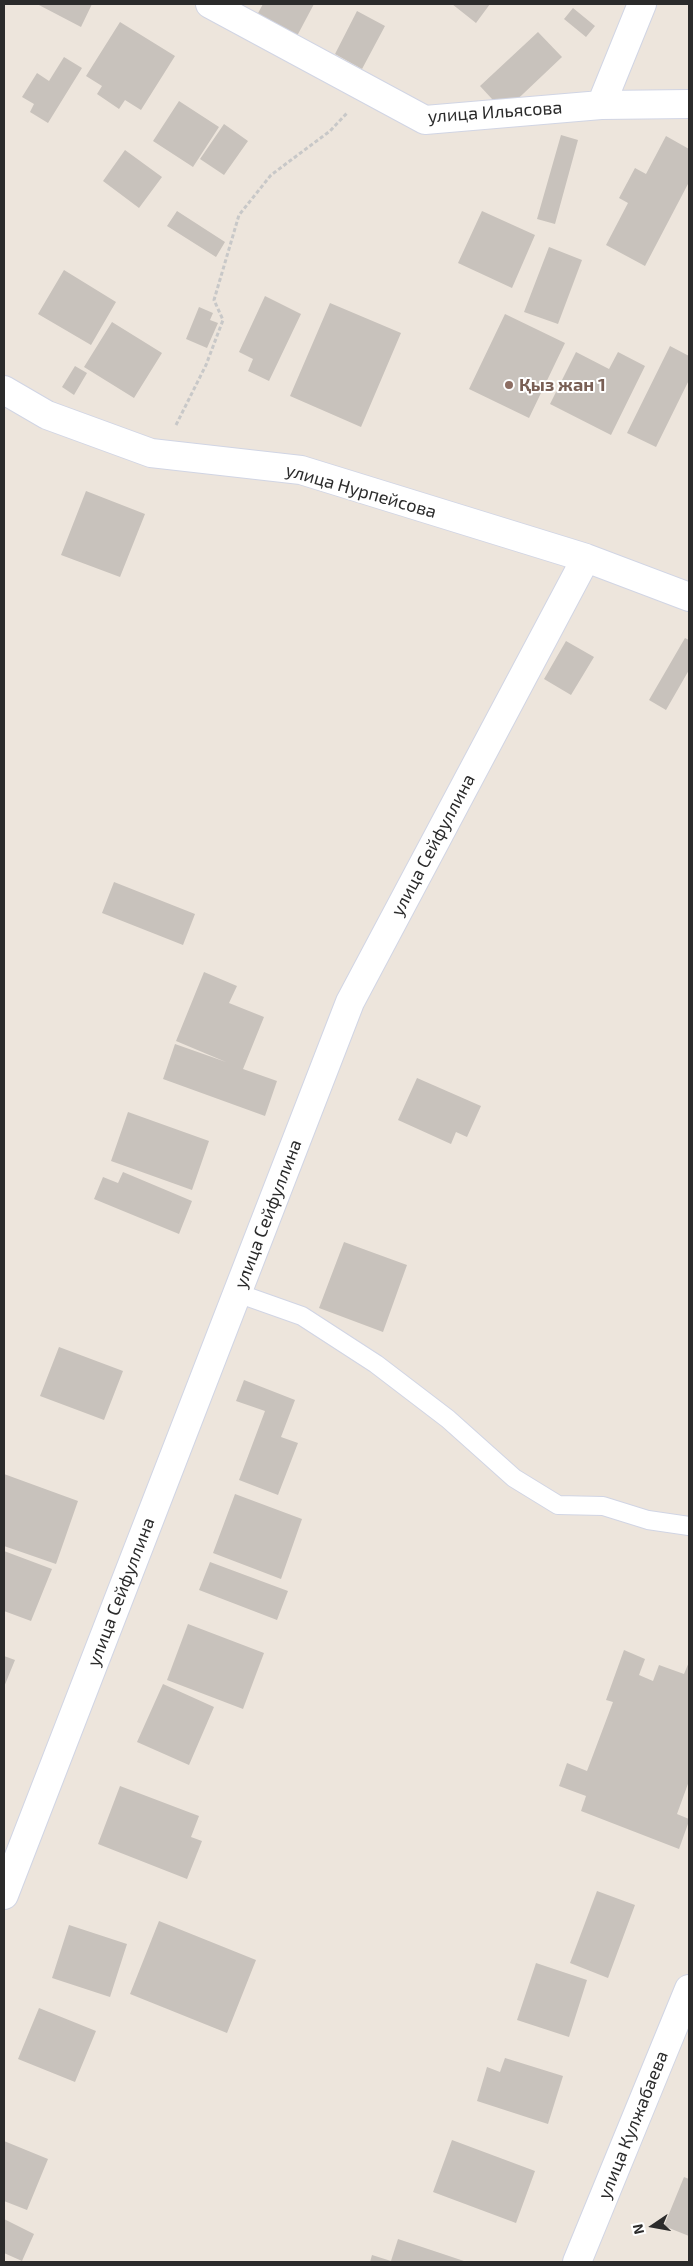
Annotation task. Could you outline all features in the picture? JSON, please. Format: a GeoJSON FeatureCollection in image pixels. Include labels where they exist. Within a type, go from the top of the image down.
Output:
{"type":"FeatureCollection","features":[{"type":"Feature","properties":{"kind":"street","name":"улица Ильясова"},"geometry":{"type":"LineString","coordinates":[[210,4],[425,120],[601,105],[689,104]]}},
{"type":"Feature","properties":{"kind":"street"},"geometry":{"type":"LineString","coordinates":[[601,105],[642,4]]}},
{"type":"Feature","properties":{"kind":"street","name":"улица Нурпейсова"},"geometry":{"type":"LineString","coordinates":[[4,390],[47,415],[151,452],[300,470],[586,558],[689,597]]}},
{"type":"Feature","properties":{"kind":"street","name":"улица Сейфуллина"},"geometry":{"type":"LineString","coordinates":[[4,1895],[350,1002],[586,558]]}},
{"type":"Feature","properties":{"kind":"street","name":"улица Кулжабаева"},"geometry":{"type":"LineString","coordinates":[[577,2262],[689,1989]]}},
{"type":"Feature","properties":{"kind":"lane"},"geometry":{"type":"LineString","coordinates":[[237,1293],[302,1316],[376,1364],[448,1418],[514,1478],[558,1505],[603,1506],[648,1520],[689,1526]]}},
{"type":"Feature","properties":{"kind":"path"},"geometry":{"type":"LineString","coordinates":[[160,454],[186,408],[206,365],[223,320],[214,300],[239,215],[271,176],[330,131],[370,90]]}},
{"type":"Feature","properties":{"kind":"building"},"geometry":{"type":"Polygon","coordinates":[[[37,4],[92,4],[81,27],[37,4]]]}},
{"type":"Feature","properties":{"kind":"building"},"geometry":{"type":"Polygon","coordinates":[[[263,4],[314,4],[297,36],[257,15],[263,4]]]}},
{"type":"Feature","properties":{"kind":"building"},"geometry":{"type":"Polygon","coordinates":[[[452,4],[490,4],[476,23],[452,4]]]}},
{"type":"Feature","properties":{"kind":"building"},"geometry":{"type":"Polygon","coordinates":[[[573,8],[595,26],[586,37],[564,19],[573,8]]]}},
{"type":"Feature","properties":{"kind":"building"},"geometry":{"type":"Polygon","coordinates":[[[357,11],[385,26],[362,69],[335,54],[357,11]]]}},
{"type":"Feature","properties":{"kind":"building"},"geometry":{"type":"Polygon","coordinates":[[[120,22],[175,56],[141,110],[125,100],[119,109],[97,94],[102,86],[86,76],[120,22]]]}},
{"type":"Feature","properties":{"kind":"building"},"geometry":{"type":"Polygon","coordinates":[[[538,32],[562,57],[504,112],[480,86],[538,32]]]}},
{"type":"Feature","properties":{"kind":"building"},"geometry":{"type":"Polygon","coordinates":[[[64,57],[82,68],[48,123],[30,112],[34,104],[22,97],[37,73],[49,81],[64,57]]]}},
{"type":"Feature","properties":{"kind":"building"},"geometry":{"type":"Polygon","coordinates":[[[179,101],[219,127],[193,167],[153,141],[179,101]]]}},
{"type":"Feature","properties":{"kind":"building"},"geometry":{"type":"Polygon","coordinates":[[[224,124],[248,141],[224,175],[200,159],[224,124]]]}},
{"type":"Feature","properties":{"kind":"building"},"geometry":{"type":"Polygon","coordinates":[[[561,135],[578,140],[555,224],[537,219],[561,135]]]}},
{"type":"Feature","properties":{"kind":"building"},"geometry":{"type":"Polygon","coordinates":[[[666,136],[689,149],[689,182],[645,266],[606,245],[628,203],[619,198],[635,168],[646,174],[666,136]]]}},
{"type":"Feature","properties":{"kind":"building"},"geometry":{"type":"Polygon","coordinates":[[[125,150],[162,177],[139,208],[103,181],[125,150]]]}},
{"type":"Feature","properties":{"kind":"building"},"geometry":{"type":"Polygon","coordinates":[[[177,211],[225,242],[216,257],[167,226],[177,211]]]}},
{"type":"Feature","properties":{"kind":"building"},"geometry":{"type":"Polygon","coordinates":[[[482,211],[535,235],[512,288],[458,263],[482,211]]]}},
{"type":"Feature","properties":{"kind":"building"},"geometry":{"type":"Polygon","coordinates":[[[549,247],[582,260],[558,324],[524,312],[549,247]]]}},
{"type":"Feature","properties":{"kind":"building"},"geometry":{"type":"Polygon","coordinates":[[[64,270],[116,302],[91,345],[38,314],[64,270]]]}},
{"type":"Feature","properties":{"kind":"building"},"geometry":{"type":"Polygon","coordinates":[[[265,296],[301,314],[269,381],[248,371],[253,359],[239,352],[265,296]]]}},
{"type":"Feature","properties":{"kind":"building"},"geometry":{"type":"Polygon","coordinates":[[[330,303],[401,333],[361,427],[290,396],[330,303]]]}},
{"type":"Feature","properties":{"kind":"building"},"geometry":{"type":"Polygon","coordinates":[[[199,307],[213,313],[210,320],[218,323],[207,348],[186,339],[199,307]]]}},
{"type":"Feature","properties":{"kind":"building"},"geometry":{"type":"Polygon","coordinates":[[[505,314],[565,343],[529,418],[469,389],[505,314]]]}},
{"type":"Feature","properties":{"kind":"building"},"geometry":{"type":"Polygon","coordinates":[[[112,322],[162,353],[134,398],[84,367],[112,322]]]}},
{"type":"Feature","properties":{"kind":"building"},"geometry":{"type":"Polygon","coordinates":[[[670,346],[689,356],[689,380],[656,447],[627,433],[670,346]]]}},
{"type":"Feature","properties":{"kind":"building"},"geometry":{"type":"Polygon","coordinates":[[[576,352],[609,369],[618,352],[645,366],[611,435],[550,404],[576,352]]]}},
{"type":"Feature","properties":{"kind":"building"},"geometry":{"type":"Polygon","coordinates":[[[75,366],[87,373],[74,395],[62,387],[75,366]]]}},
{"type":"Feature","properties":{"kind":"building"},"geometry":{"type":"Polygon","coordinates":[[[86,491],[145,514],[120,577],[61,555],[86,491]]]}},
{"type":"Feature","properties":{"kind":"building"},"geometry":{"type":"Polygon","coordinates":[[[685,638],[689,640],[689,670],[666,710],[649,700],[685,638]]]}},
{"type":"Feature","properties":{"kind":"building"},"geometry":{"type":"Polygon","coordinates":[[[566,641],[594,657],[571,695],[544,679],[566,641]]]}},
{"type":"Feature","properties":{"kind":"building"},"geometry":{"type":"Polygon","coordinates":[[[114,882],[195,914],[183,945],[102,913],[114,882]]]}},
{"type":"Feature","properties":{"kind":"building"},"geometry":{"type":"Polygon","coordinates":[[[204,972],[237,986],[229,1003],[264,1017],[243,1069],[277,1081],[265,1116],[163,1079],[175,1044],[226,1062],[176,1041],[204,972]]]}},
{"type":"Feature","properties":{"kind":"building"},"geometry":{"type":"Polygon","coordinates":[[[417,1078],[481,1106],[467,1137],[456,1132],[451,1144],[398,1120],[417,1078]]]}},
{"type":"Feature","properties":{"kind":"building"},"geometry":{"type":"Polygon","coordinates":[[[128,1112],[209,1141],[192,1190],[111,1161],[128,1112]]]}},
{"type":"Feature","properties":{"kind":"building"},"geometry":{"type":"Polygon","coordinates":[[[123,1172],[192,1201],[179,1234],[94,1199],[103,1177],[118,1183],[123,1172]]]}},
{"type":"Feature","properties":{"kind":"building"},"geometry":{"type":"Polygon","coordinates":[[[344,1242],[407,1265],[383,1332],[319,1308],[344,1242]]]}},
{"type":"Feature","properties":{"kind":"building"},"geometry":{"type":"Polygon","coordinates":[[[59,1347],[123,1371],[104,1420],[40,1396],[59,1347]]]}},
{"type":"Feature","properties":{"kind":"building"},"geometry":{"type":"Polygon","coordinates":[[[244,1380],[295,1400],[281,1437],[298,1443],[278,1495],[239,1480],[265,1411],[236,1401],[244,1380]]]}},
{"type":"Feature","properties":{"kind":"building"},"geometry":{"type":"Polygon","coordinates":[[[4,1474],[78,1501],[56,1564],[4,1546],[4,1474]]]}},
{"type":"Feature","properties":{"kind":"building"},"geometry":{"type":"Polygon","coordinates":[[[235,1494],[302,1519],[281,1579],[213,1553],[235,1494]]]}},
{"type":"Feature","properties":{"kind":"building"},"geometry":{"type":"Polygon","coordinates":[[[4,1551],[52,1569],[31,1621],[4,1611],[4,1551]]]}},
{"type":"Feature","properties":{"kind":"building"},"geometry":{"type":"Polygon","coordinates":[[[210,1562],[288,1591],[277,1620],[199,1590],[210,1562]]]}},
{"type":"Feature","properties":{"kind":"building"},"geometry":{"type":"Polygon","coordinates":[[[188,1624],[264,1653],[243,1709],[167,1680],[188,1624]]]}},
{"type":"Feature","properties":{"kind":"building"},"geometry":{"type":"Polygon","coordinates":[[[624,1650],[645,1659],[639,1675],[653,1681],[659,1665],[684,1674],[689,1662],[689,1781],[677,1814],[689,1819],[689,1821],[679,1849],[581,1811],[586,1796],[559,1786],[567,1763],[587,1771],[613,1702],[606,1700],[624,1650]]]}},
{"type":"Feature","properties":{"kind":"building"},"geometry":{"type":"Polygon","coordinates":[[[4,1656],[15,1660],[4,1687],[4,1656]]]}},
{"type":"Feature","properties":{"kind":"building"},"geometry":{"type":"Polygon","coordinates":[[[163,1684],[214,1707],[189,1765],[137,1742],[163,1684]]]}},
{"type":"Feature","properties":{"kind":"building"},"geometry":{"type":"Polygon","coordinates":[[[120,1786],[199,1816],[191,1837],[202,1841],[187,1879],[98,1844],[120,1786]]]}},
{"type":"Feature","properties":{"kind":"building"},"geometry":{"type":"Polygon","coordinates":[[[597,1891],[635,1905],[608,1978],[570,1963],[597,1891]]]}},
{"type":"Feature","properties":{"kind":"building"},"geometry":{"type":"Polygon","coordinates":[[[159,1921],[256,1960],[227,2033],[130,1994],[159,1921]]]}},
{"type":"Feature","properties":{"kind":"building"},"geometry":{"type":"Polygon","coordinates":[[[69,1925],[127,1944],[110,1997],[52,1978],[69,1925]]]}},
{"type":"Feature","properties":{"kind":"building"},"geometry":{"type":"Polygon","coordinates":[[[536,1963],[587,1980],[569,2037],[517,2020],[536,1963]]]}},
{"type":"Feature","properties":{"kind":"building"},"geometry":{"type":"Polygon","coordinates":[[[39,2008],[96,2031],[75,2082],[18,2059],[39,2008]]]}},
{"type":"Feature","properties":{"kind":"building"},"geometry":{"type":"Polygon","coordinates":[[[505,2058],[563,2076],[548,2124],[477,2101],[487,2067],[500,2072],[505,2058]]]}},
{"type":"Feature","properties":{"kind":"building"},"geometry":{"type":"Polygon","coordinates":[[[452,2140],[535,2171],[516,2223],[433,2192],[452,2140]]]}},
{"type":"Feature","properties":{"kind":"building"},"geometry":{"type":"Polygon","coordinates":[[[4,2141],[48,2159],[27,2210],[4,2201],[4,2141]]]}},
{"type":"Feature","properties":{"kind":"building"},"geometry":{"type":"Polygon","coordinates":[[[684,2177],[689,2179],[689,2236],[664,2226],[684,2177]]]}},
{"type":"Feature","properties":{"kind":"building"},"geometry":{"type":"Polygon","coordinates":[[[4,2219],[34,2234],[22,2261],[4,2253],[4,2219]]]}},
{"type":"Feature","properties":{"kind":"building"},"geometry":{"type":"Polygon","coordinates":[[[398,2239],[467,2262],[370,2262],[372,2255],[391,2261],[398,2239]]]}},
{"type":"Feature","properties":{"kind":"place","name":"Қыз жан 1"},"geometry":{"type":"Point","coordinates":[509,385]}}]}
